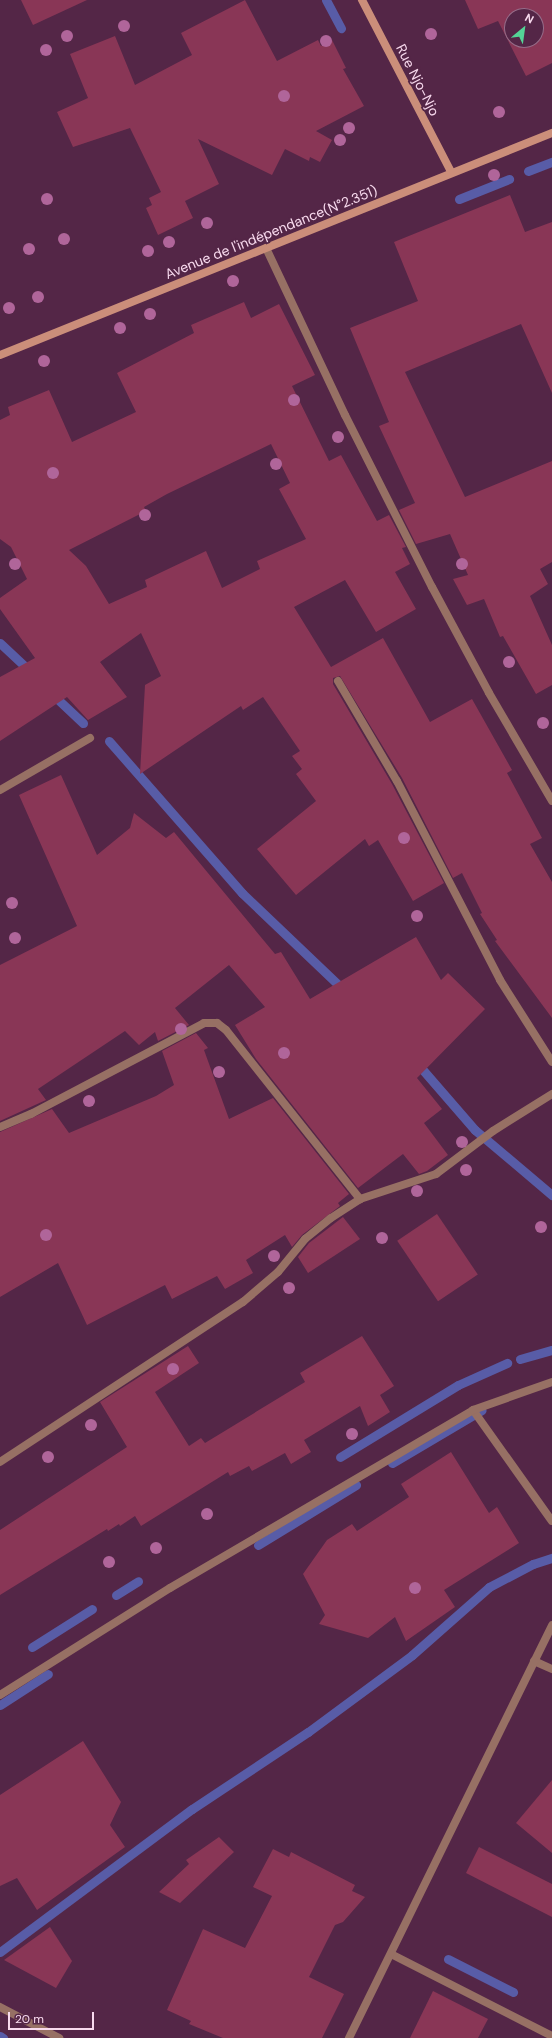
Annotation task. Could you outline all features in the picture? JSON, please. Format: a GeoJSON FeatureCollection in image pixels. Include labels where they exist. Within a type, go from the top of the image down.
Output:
{"type":"FeatureCollection","features":[{"type":"Feature","properties":{"kind":"main road","name":"Rue Njo-Njo"},"geometry":{"type":"LineString","coordinates":[[362,0],[451,172]]}},
{"type":"Feature","properties":{"kind":"main road","name":"Avenue de l'indépendance(N°2.351)"},"geometry":{"type":"LineString","coordinates":[[0,355],[401,195],[451,172],[552,133]]}},
{"type":"Feature","properties":{"kind":"street"},"geometry":{"type":"LineString","coordinates":[[266,248],[345,415],[432,587],[489,693],[552,801]]}},
{"type":"Feature","properties":{"kind":"street"},"geometry":{"type":"LineString","coordinates":[[338,681],[401,788],[500,980],[552,1062]]}},
{"type":"Feature","properties":{"kind":"street"},"geometry":{"type":"LineString","coordinates":[[0,790],[90,738]]}},
{"type":"Feature","properties":{"kind":"street"},"geometry":{"type":"LineString","coordinates":[[0,1127],[31,1114],[204,1023],[217,1023],[226,1030],[360,1199]]}},
{"type":"Feature","properties":{"kind":"street"},"geometry":{"type":"LineString","coordinates":[[0,1462],[243,1302],[278,1272],[305,1239],[331,1218],[360,1199],[436,1174],[493,1131],[552,1094]]}},
{"type":"Feature","properties":{"kind":"street"},"geometry":{"type":"LineString","coordinates":[[0,1695],[170,1588],[473,1410],[552,1382]]}},
{"type":"Feature","properties":{"kind":"street"},"geometry":{"type":"LineString","coordinates":[[473,1410],[552,1521]]}},
{"type":"Feature","properties":{"kind":"street"},"geometry":{"type":"LineString","coordinates":[[349,2038],[552,1625]]}},
{"type":"Feature","properties":{"kind":"street"},"geometry":{"type":"LineString","coordinates":[[534,1661],[552,1669]]}},
{"type":"Feature","properties":{"kind":"street"},"geometry":{"type":"LineString","coordinates":[[391,1954],[552,2036]]}},
{"type":"Feature","properties":{"kind":"street"},"geometry":{"type":"LineString","coordinates":[[0,2007],[59,2038]]}},
{"type":"Feature","properties":{"kind":"building"},"geometry":{"type":"Polygon","coordinates":[[[21,0],[87,0],[33,25],[21,0]]]}},
{"type":"Feature","properties":{"kind":"building"},"geometry":{"type":"Polygon","coordinates":[[[245,0],[277,61],[318,40],[321,46],[332,40],[346,68],[343,69],[364,106],[316,131],[332,140],[320,162],[310,157],[309,161],[285,149],[272,175],[198,139],[219,184],[185,201],[193,218],[158,235],[146,208],[152,205],[149,198],[161,192],[130,128],[73,147],[57,112],[88,98],[70,54],[115,36],[135,85],[192,55],[181,33],[245,0]]]}},
{"type":"Feature","properties":{"kind":"building"},"geometry":{"type":"Polygon","coordinates":[[[465,0],[552,0],[552,63],[526,76],[512,48],[544,48],[544,8],[504,8],[504,33],[498,21],[478,29],[465,0]]]}},
{"type":"Feature","properties":{"kind":"building"},"geometry":{"type":"Polygon","coordinates":[[[510,195],[525,232],[552,222],[552,393],[521,324],[405,372],[465,497],[552,461],[552,562],[540,569],[548,584],[530,596],[552,645],[552,685],[536,694],[503,636],[500,637],[484,599],[467,605],[453,579],[468,575],[450,534],[416,544],[399,510],[415,503],[379,426],[389,422],[350,328],[418,301],[394,242],[510,195]]]}},
{"type":"Feature","properties":{"kind":"building"},"geometry":{"type":"Polygon","coordinates":[[[244,302],[251,318],[279,304],[315,375],[292,386],[329,461],[341,455],[377,521],[389,515],[406,547],[402,548],[410,564],[395,572],[416,609],[376,632],[345,580],[294,607],[331,667],[383,638],[430,722],[472,699],[512,770],[507,773],[542,838],[530,844],[552,882],[552,1018],[495,941],[497,940],[480,914],[482,913],[462,873],[453,878],[402,778],[340,676],[333,678],[333,684],[392,784],[444,883],[413,901],[378,840],[369,846],[365,839],[296,895],[257,849],[316,801],[296,774],[302,769],[292,756],[300,751],[263,697],[243,710],[241,706],[140,774],[145,685],[161,676],[141,633],[100,662],[127,697],[88,720],[67,697],[0,741],[0,677],[35,658],[0,609],[0,598],[27,579],[11,547],[0,539],[0,420],[10,415],[8,407],[49,390],[72,442],[136,412],[117,373],[194,333],[191,325],[244,302]],[[271,444],[167,494],[144,507],[146,511],[69,550],[86,566],[109,604],[147,587],[145,580],[206,551],[222,588],[260,569],[257,561],[306,539],[279,489],[290,483],[271,444]]]}},
{"type":"Feature","properties":{"kind":"building"},"geometry":{"type":"Polygon","coordinates":[[[61,775],[97,855],[130,828],[134,813],[166,838],[174,832],[275,954],[281,952],[310,999],[416,937],[441,980],[448,973],[485,1009],[417,1078],[442,1109],[424,1123],[448,1155],[427,1171],[419,1174],[403,1154],[358,1188],[256,1059],[235,1025],[265,1007],[229,965],[175,1008],[189,1025],[158,1041],[155,1032],[139,1045],[125,1031],[38,1089],[46,1100],[0,1121],[0,965],[77,926],[19,795],[61,775]]]}},
{"type":"Feature","properties":{"kind":"building"},"geometry":{"type":"Polygon","coordinates":[[[196,1033],[208,1048],[204,1050],[229,1119],[273,1098],[349,1194],[338,1203],[340,1206],[302,1235],[292,1247],[285,1235],[246,1260],[253,1273],[225,1289],[217,1276],[172,1299],[165,1285],[87,1325],[58,1263],[0,1297],[0,1132],[52,1109],[69,1133],[156,1096],[174,1085],[162,1051],[196,1033]]]}},
{"type":"Feature","properties":{"kind":"building"},"geometry":{"type":"Polygon","coordinates":[[[437,1214],[478,1275],[438,1301],[397,1241],[437,1214]]]}},
{"type":"Feature","properties":{"kind":"building"},"geometry":{"type":"Polygon","coordinates":[[[343,1217],[360,1239],[308,1273],[298,1257],[309,1243],[343,1217]]]}},
{"type":"Feature","properties":{"kind":"building"},"geometry":{"type":"Polygon","coordinates":[[[362,1336],[394,1386],[380,1395],[390,1412],[368,1426],[360,1406],[304,1440],[311,1452],[291,1464],[285,1453],[252,1471],[249,1466],[230,1476],[228,1472],[141,1526],[135,1516],[120,1526],[119,1524],[108,1531],[107,1529],[0,1595],[0,1530],[127,1447],[100,1402],[188,1346],[199,1363],[155,1392],[189,1446],[201,1438],[205,1443],[305,1382],[300,1373],[362,1336]]]}},
{"type":"Feature","properties":{"kind":"building"},"geometry":{"type":"Polygon","coordinates":[[[451,1452],[489,1513],[497,1507],[519,1543],[444,1590],[455,1607],[406,1641],[395,1617],[368,1638],[319,1624],[325,1615],[303,1574],[327,1540],[352,1524],[357,1531],[409,1497],[401,1484],[451,1452]]]}},
{"type":"Feature","properties":{"kind":"building"},"geometry":{"type":"Polygon","coordinates":[[[83,1741],[121,1802],[110,1825],[125,1847],[37,1910],[17,1878],[0,1886],[0,1795],[83,1741]]]}},
{"type":"Feature","properties":{"kind":"building"},"geometry":{"type":"Polygon","coordinates":[[[552,1780],[552,1853],[516,1823],[552,1780]]]}},
{"type":"Feature","properties":{"kind":"building"},"geometry":{"type":"Polygon","coordinates":[[[219,1837],[234,1852],[180,1903],[159,1892],[189,1864],[186,1860],[219,1837]]]}},
{"type":"Feature","properties":{"kind":"building"},"geometry":{"type":"Polygon","coordinates":[[[479,1847],[552,1884],[552,1917],[466,1873],[479,1847]]]}},
{"type":"Feature","properties":{"kind":"building"},"geometry":{"type":"Polygon","coordinates":[[[273,1849],[289,1857],[291,1852],[355,1885],[352,1891],[365,1897],[343,1922],[335,1925],[309,1977],[344,1994],[322,2038],[223,2038],[189,2024],[191,2021],[167,2010],[203,1929],[245,1948],[272,1896],[253,1887],[273,1849]]]}},
{"type":"Feature","properties":{"kind":"building"},"geometry":{"type":"Polygon","coordinates":[[[50,1927],[72,1961],[56,1988],[4,1960],[50,1927]]]}},
{"type":"Feature","properties":{"kind":"building"},"geometry":{"type":"Polygon","coordinates":[[[433,1991],[488,2019],[478,2038],[410,2038],[433,1991]]]}},
{"type":"Feature","properties":{"kind":"waterway"},"geometry":{"type":"LineString","coordinates":[[326,0],[341,28]]}},
{"type":"Feature","properties":{"kind":"waterway"},"geometry":{"type":"LineString","coordinates":[[528,171],[552,162]]}},
{"type":"Feature","properties":{"kind":"waterway"},"geometry":{"type":"LineString","coordinates":[[459,199],[509,179]]}},
{"type":"Feature","properties":{"kind":"waterway"},"geometry":{"type":"LineString","coordinates":[[0,643],[31,672]]}},
{"type":"Feature","properties":{"kind":"waterway"},"geometry":{"type":"LineString","coordinates":[[51,693],[83,723]]}},
{"type":"Feature","properties":{"kind":"waterway"},"geometry":{"type":"LineString","coordinates":[[109,741],[242,893],[345,991]]}},
{"type":"Feature","properties":{"kind":"waterway"},"geometry":{"type":"LineString","coordinates":[[416,1062],[475,1130],[552,1195]]}},
{"type":"Feature","properties":{"kind":"waterway"},"geometry":{"type":"LineString","coordinates":[[520,1359],[552,1350]]}},
{"type":"Feature","properties":{"kind":"waterway"},"geometry":{"type":"LineString","coordinates":[[340,1457],[458,1385],[507,1363]]}},
{"type":"Feature","properties":{"kind":"waterway"},"geometry":{"type":"LineString","coordinates":[[392,1463],[482,1410]]}},
{"type":"Feature","properties":{"kind":"waterway"},"geometry":{"type":"LineString","coordinates":[[258,1545],[356,1485]]}},
{"type":"Feature","properties":{"kind":"waterway"},"geometry":{"type":"LineString","coordinates":[[0,1952],[192,1809],[308,1732],[412,1655],[489,1587],[533,1564],[552,1558]]}},
{"type":"Feature","properties":{"kind":"waterway"},"geometry":{"type":"LineString","coordinates":[[116,1595],[138,1581]]}},
{"type":"Feature","properties":{"kind":"waterway"},"geometry":{"type":"LineString","coordinates":[[32,1647],[92,1609]]}},
{"type":"Feature","properties":{"kind":"waterway"},"geometry":{"type":"LineString","coordinates":[[0,1705],[48,1674]]}},
{"type":"Feature","properties":{"kind":"waterway"},"geometry":{"type":"LineString","coordinates":[[448,1959],[513,1992]]}}]}
